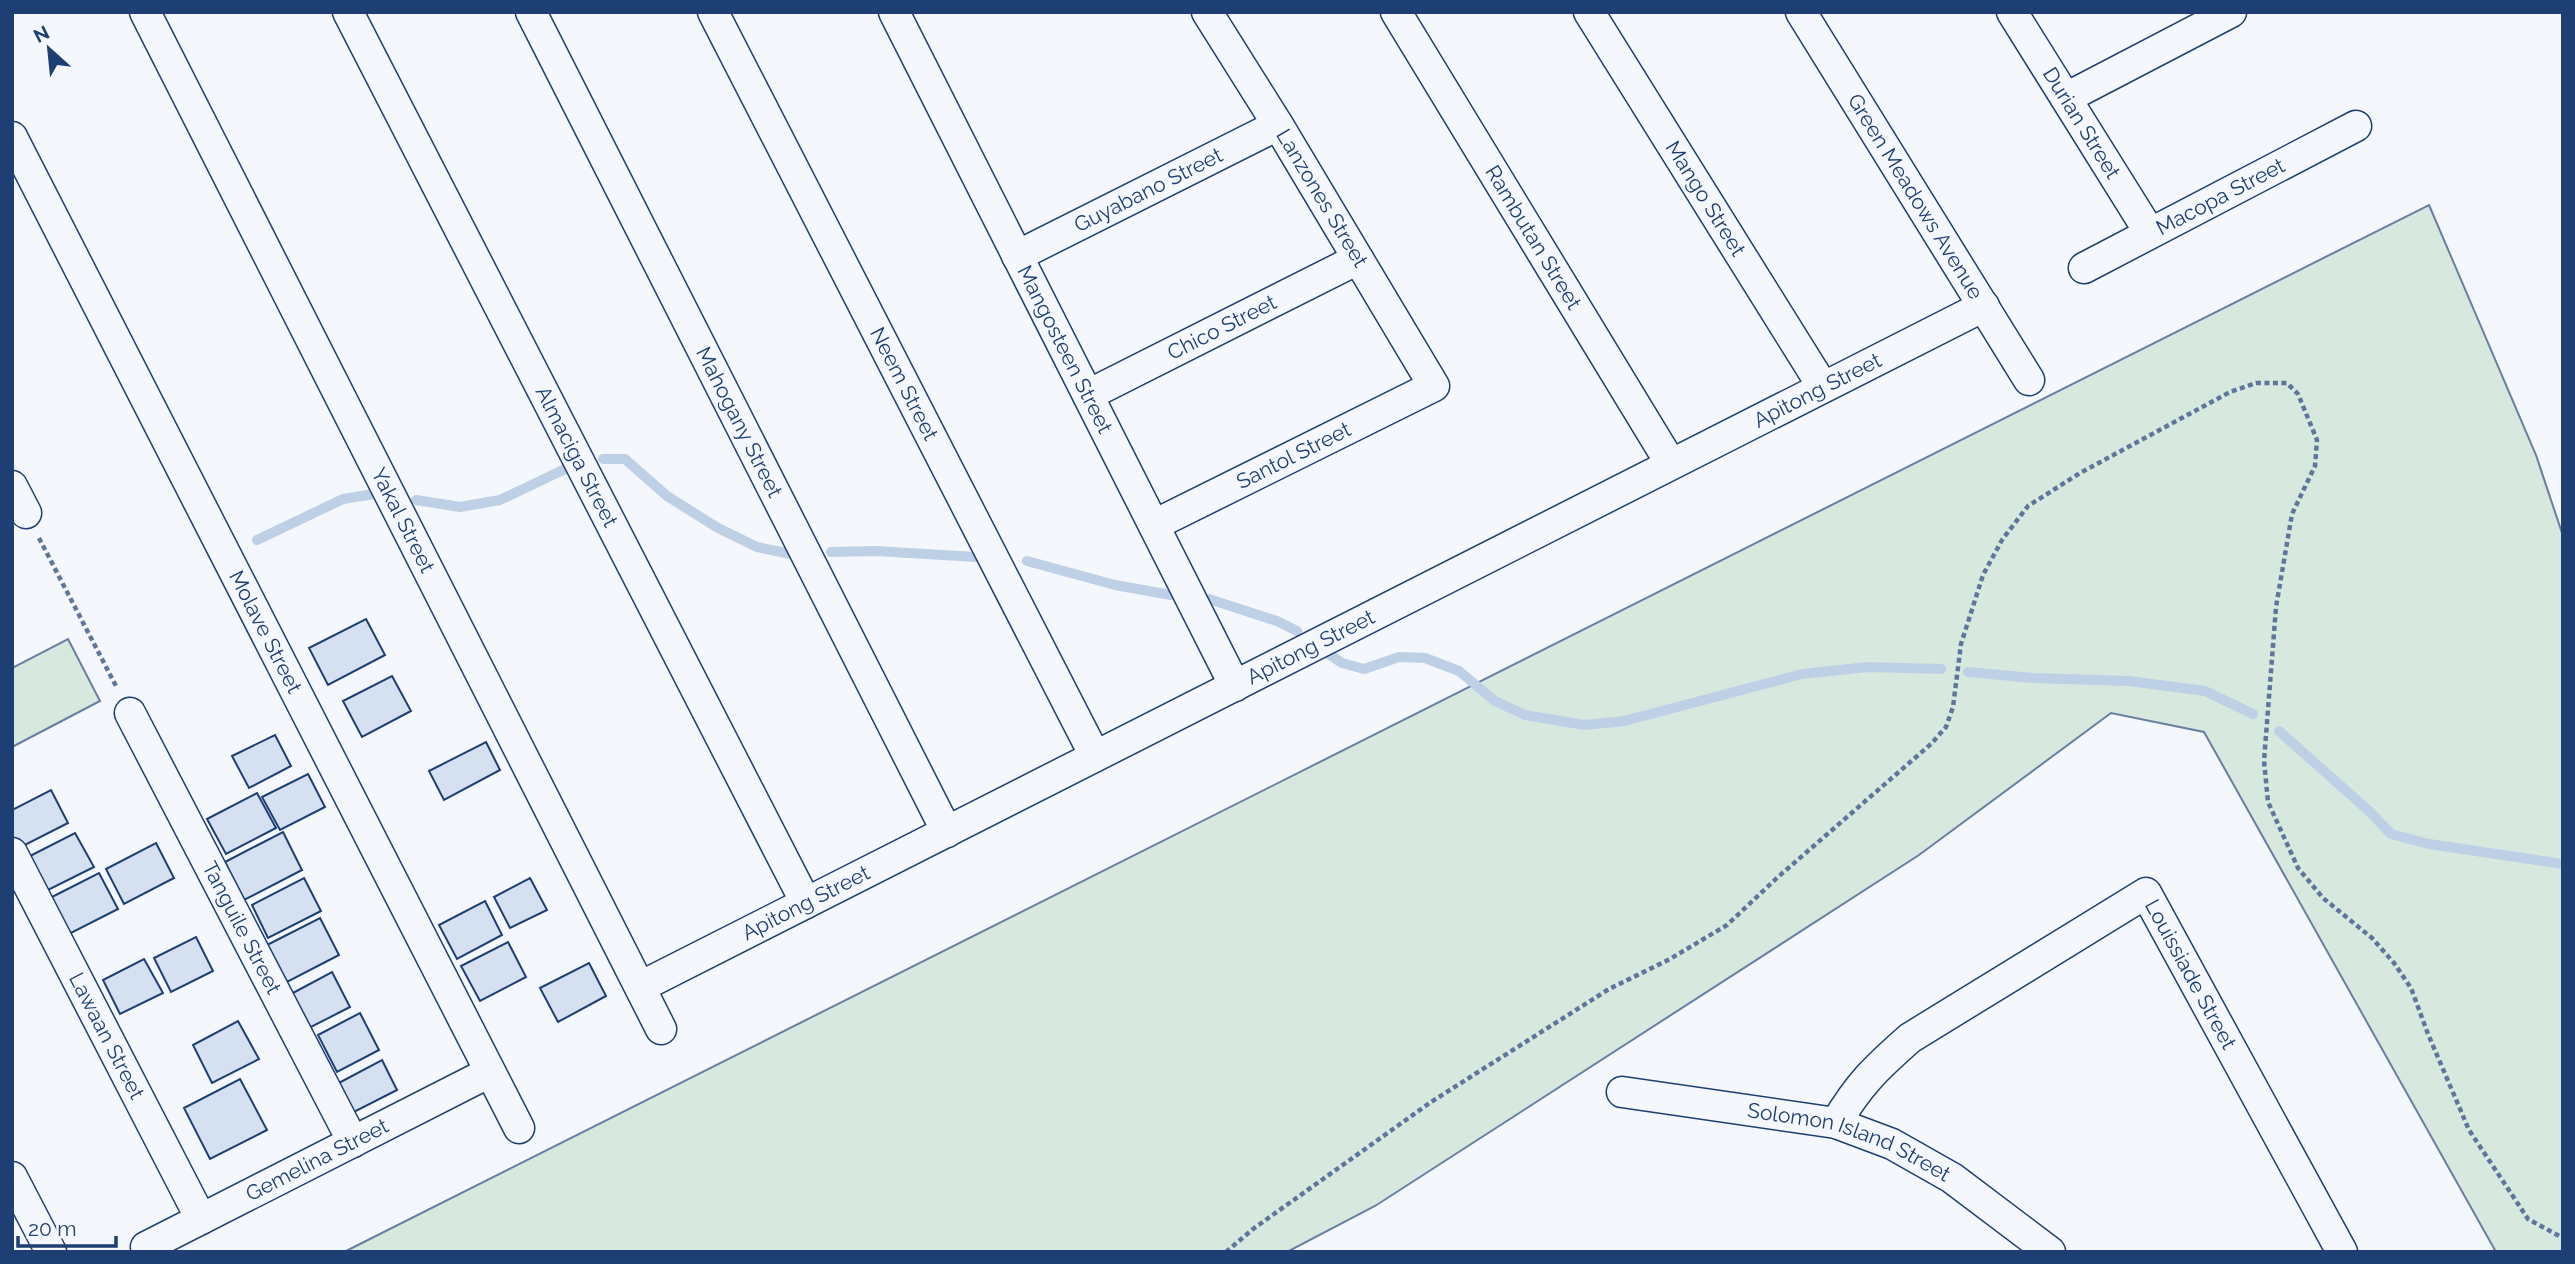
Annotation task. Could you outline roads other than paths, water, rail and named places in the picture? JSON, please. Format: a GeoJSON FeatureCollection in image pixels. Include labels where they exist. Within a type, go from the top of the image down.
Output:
{"type":"FeatureCollection","features":[{"type":"Feature","properties":{"kind":"street","name":"Yakal Street"},"geometry":{"type":"LineString","coordinates":[[145,12],[661,1029]]}},
{"type":"Feature","properties":{"kind":"street","name":"Almaciga Street"},"geometry":{"type":"LineString","coordinates":[[348,12],[806,903]]}},
{"type":"Feature","properties":{"kind":"street","name":"Mahogany Street"},"geometry":{"type":"LineString","coordinates":[[531,12],[947,832]]}},
{"type":"Feature","properties":{"kind":"street","name":"Neem Street"},"geometry":{"type":"LineString","coordinates":[[713,12],[1095,756]]}},
{"type":"Feature","properties":{"kind":"street","name":"Mangosteen Street"},"geometry":{"type":"LineString","coordinates":[[894,12],[1235,685]]}},
{"type":"Feature","properties":{"kind":"street","name":"Lanzones Street"},"geometry":{"type":"LineString","coordinates":[[1207,12],[1434,386]]}},
{"type":"Feature","properties":{"kind":"street","name":"Rambutan Street"},"geometry":{"type":"LineString","coordinates":[[1396,12],[1671,464]]}},
{"type":"Feature","properties":{"kind":"street","name":"Mango Street"},"geometry":{"type":"LineString","coordinates":[[1589,12],[1823,387]]}},
{"type":"Feature","properties":{"kind":"street","name":"Green Meadows Avenue"},"geometry":{"type":"LineString","coordinates":[[1801,12],[2029,380]]}},
{"type":"Feature","properties":{"kind":"street","name":"Durian Street"},"geometry":{"type":"LineString","coordinates":[[2012,12],[2150,233]]}},
{"type":"Feature","properties":{"kind":"street"},"geometry":{"type":"LineString","coordinates":[[2066,98],[2231,12]]}},
{"type":"Feature","properties":{"kind":"street","name":"Guyabano Street"},"geometry":{"type":"LineString","coordinates":[[1017,256],[1278,125]]}},
{"type":"Feature","properties":{"kind":"street","name":"Macopa Street"},"geometry":{"type":"LineString","coordinates":[[2084,268],[2357,126]]}},
{"type":"Feature","properties":{"kind":"street","name":"Molave Street"},"geometry":{"type":"LineString","coordinates":[[12,137],[519,1128]]}},
{"type":"Feature","properties":{"kind":"street","name":"Chico Street"},"geometry":{"type":"LineString","coordinates":[[1088,396],[1358,259]]}},
{"type":"Feature","properties":{"kind":"street","name":"Apitong Street"},"geometry":{"type":"LineString","coordinates":[[640,987],[1983,306]]}},
{"type":"Feature","properties":{"kind":"street","name":"Santol Street"},"geometry":{"type":"LineString","coordinates":[[1154,525],[1434,386]]}},
{"type":"Feature","properties":{"kind":"street"},"geometry":{"type":"LineString","coordinates":[[12,486],[26,513]]}},
{"type":"Feature","properties":{"kind":"street","name":"Tanguile Street"},"geometry":{"type":"LineString","coordinates":[[130,713],[353,1142]]}},
{"type":"Feature","properties":{"kind":"street","name":"Lawaan Street"},"geometry":{"type":"LineString","coordinates":[[12,853],[201,1219]]}},
{"type":"Feature","properties":{"kind":"street","name":"Louissiade Street"},"geometry":{"type":"LineString","coordinates":[[1836,1124],[1855,1091],[1877,1066],[1910,1038],[2146,892],[2342,1252]]}},
{"type":"Feature","properties":{"kind":"street","name":"Gemelina Street"},"geometry":{"type":"LineString","coordinates":[[146,1247],[490,1072]]}},
{"type":"Feature","properties":{"kind":"street","name":"Solomon Island Street"},"geometry":{"type":"LineString","coordinates":[[1622,1092],[1836,1124],[1892,1144],[1952,1178],[2050,1252]]}},
{"type":"Feature","properties":{"kind":"street"},"geometry":{"type":"LineString","coordinates":[[12,1177],[51,1252]]}},
{"type":"Feature","properties":{"kind":"waterway"},"geometry":{"type":"LineString","coordinates":[[603,459],[625,459],[667,496],[718,528],[757,547],[796,555]]}},
{"type":"Feature","properties":{"kind":"waterway"},"geometry":{"type":"LineString","coordinates":[[416,500],[460,507],[500,500],[565,469]]}},
{"type":"Feature","properties":{"kind":"waterway"},"geometry":{"type":"LineString","coordinates":[[257,540],[343,499],[380,493]]}},
{"type":"Feature","properties":{"kind":"waterway"},"geometry":{"type":"LineString","coordinates":[[831,552],[876,551],[976,557]]}},
{"type":"Feature","properties":{"kind":"waterway"},"geometry":{"type":"LineString","coordinates":[[1027,561],[1115,585],[1171,595]]}},
{"type":"Feature","properties":{"kind":"waterway"},"geometry":{"type":"LineString","coordinates":[[1209,599],[1277,621],[1297,631]]}},
{"type":"Feature","properties":{"kind":"waterway"},"geometry":{"type":"LineString","coordinates":[[1323,650],[1342,663],[1364,669],[1399,657],[1425,658],[1459,671],[1495,701],[1525,715],[1585,725],[1624,721],[1802,674],[1868,667],[1941,669]]}},
{"type":"Feature","properties":{"kind":"waterway"},"geometry":{"type":"LineString","coordinates":[[1968,672],[2033,678],[2129,681],[2205,691],[2253,714]]}},
{"type":"Feature","properties":{"kind":"waterway"},"geometry":{"type":"LineString","coordinates":[[2279,731],[2391,834],[2429,844],[2563,864]]}}]}
